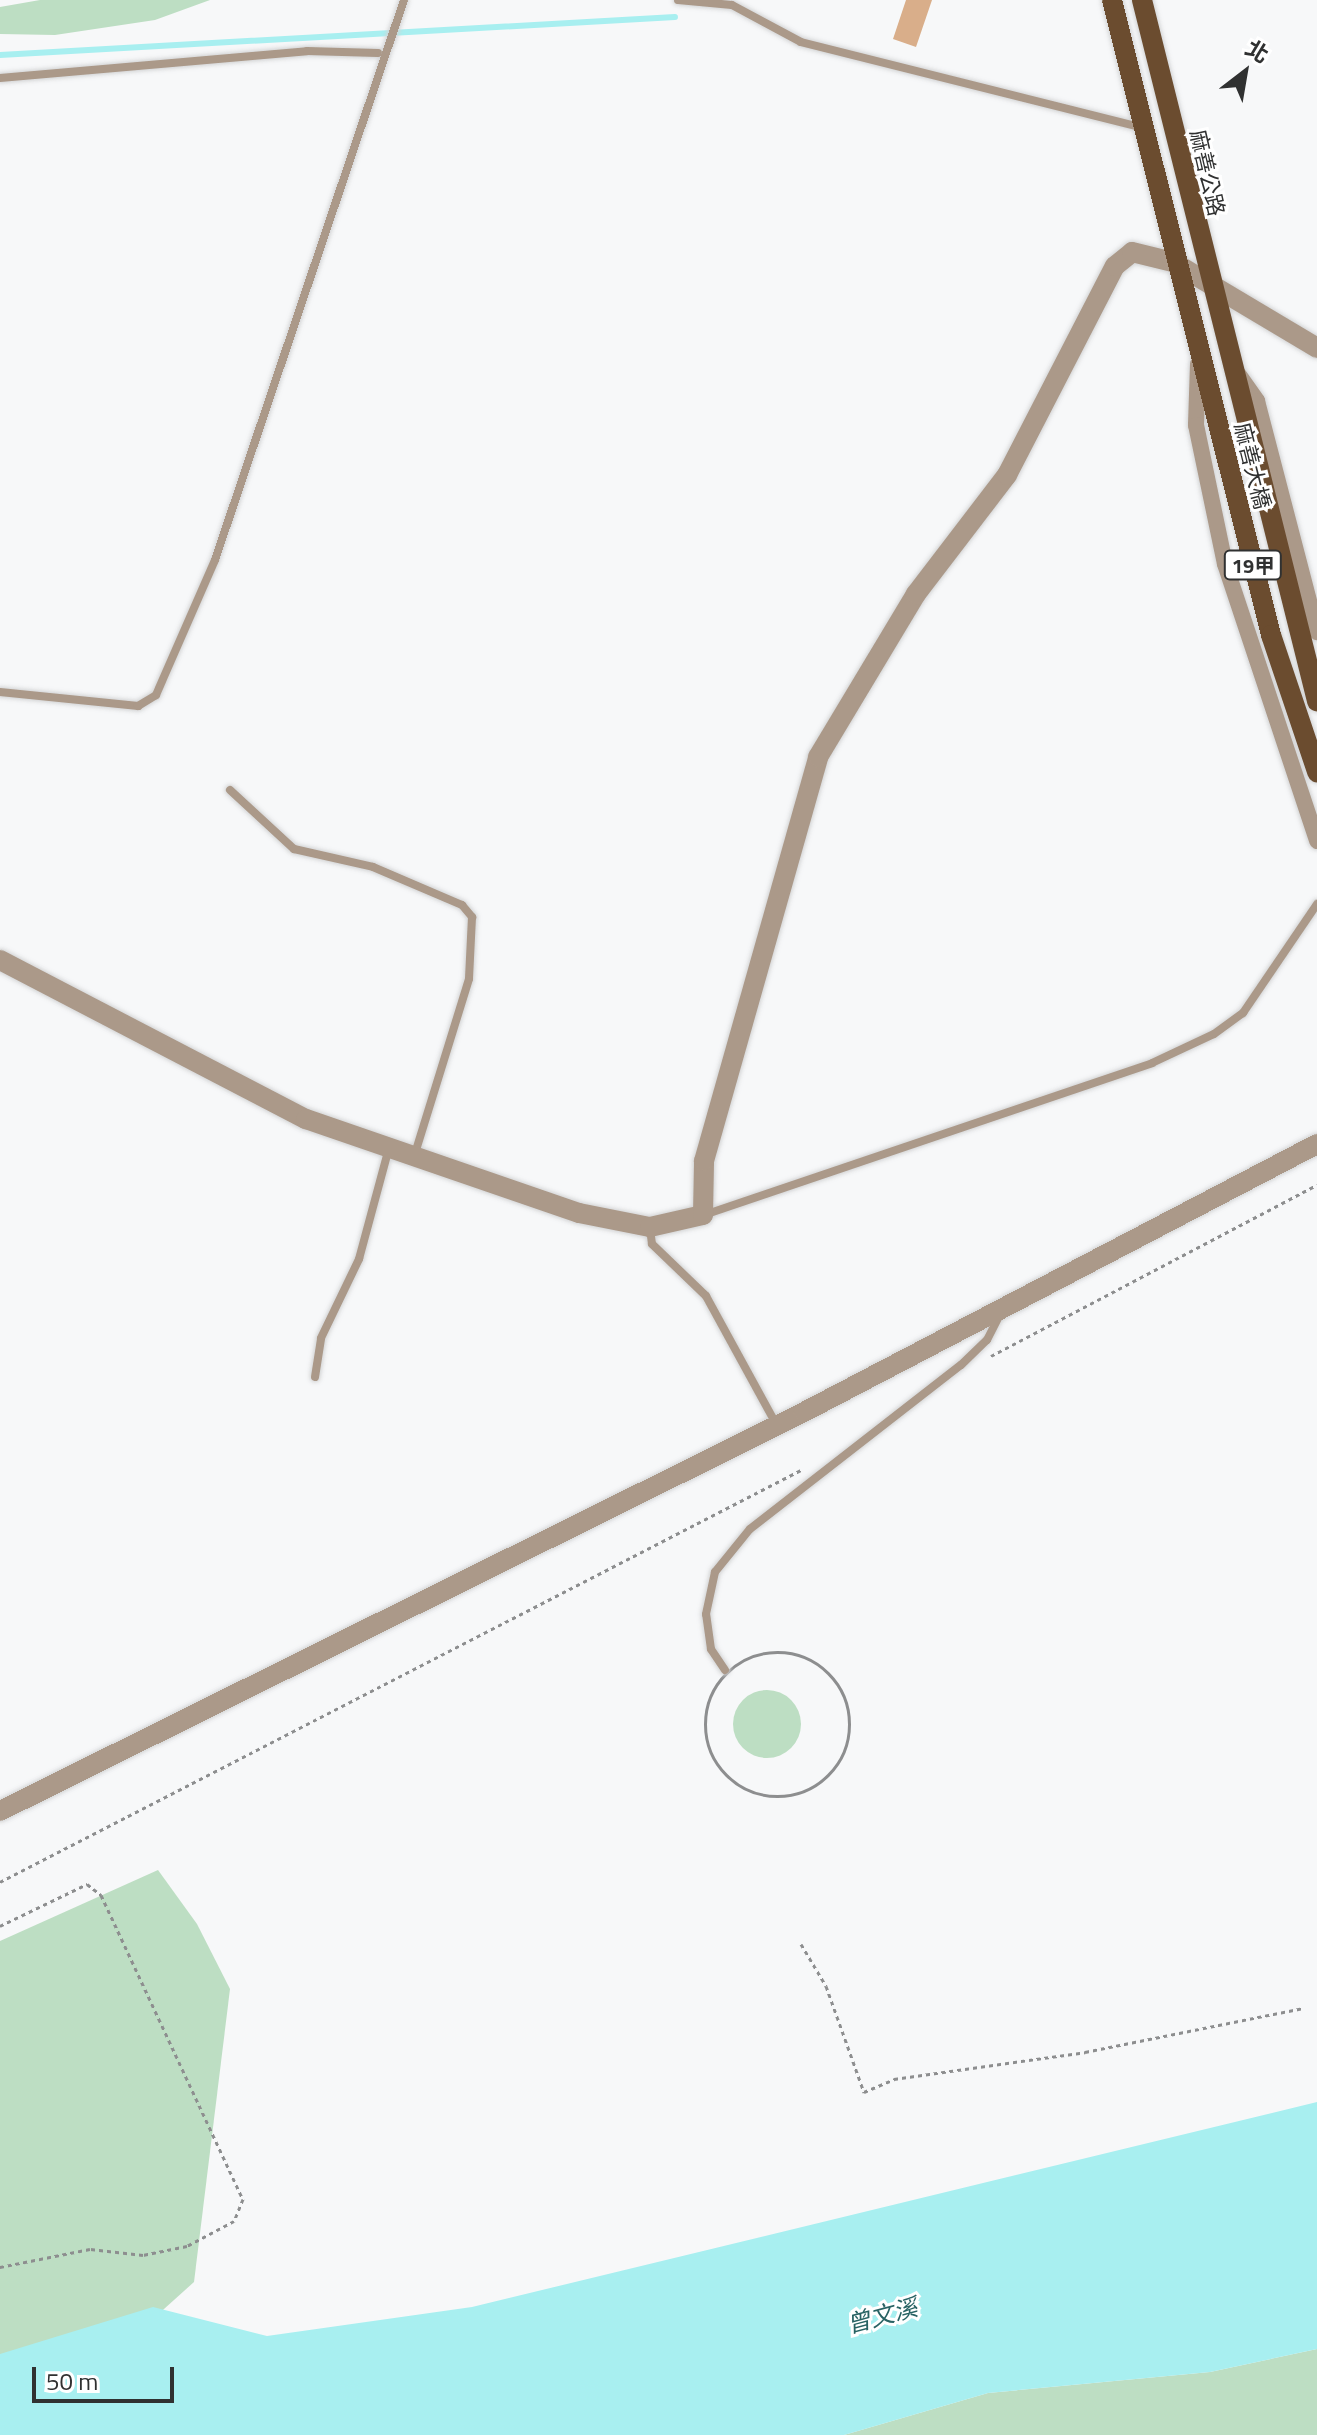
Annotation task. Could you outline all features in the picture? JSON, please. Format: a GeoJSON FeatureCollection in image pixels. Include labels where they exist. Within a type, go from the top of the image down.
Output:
{"type":"FeatureCollection","features":[{"type":"Feature","properties":{"kind":"main road","name":"19甲"},"geometry":{"type":"LineString","coordinates":[[1112,0],[1173,262],[1199,354]]}},
{"type":"Feature","properties":{"kind":"main road","name":"麻善公路"},"geometry":{"type":"LineString","coordinates":[[1142,0],[1227,357]]}},
{"type":"Feature","properties":{"kind":"main road","name":"麻善大橋"},"geometry":{"type":"LineString","coordinates":[[1199,354],[1271,635],[1317,772]]}},
{"type":"Feature","properties":{"kind":"main road","name":"麻善大橋"},"geometry":{"type":"LineString","coordinates":[[1227,357],[1317,701]]}},
{"type":"Feature","properties":{"kind":"street"},"geometry":{"type":"LineString","coordinates":[[0,960],[306,1119],[390,1144],[579,1213],[650,1227],[703,1215],[704,1161],[818,757],[838,715],[916,594],[1007,475],[1115,266],[1132,252],[1173,262],[1317,348]]}},
{"type":"Feature","properties":{"kind":"street"},"geometry":{"type":"LineString","coordinates":[[1199,354],[1196,425],[1225,564],[1317,841]]}},
{"type":"Feature","properties":{"kind":"street"},"geometry":{"type":"LineString","coordinates":[[1227,357],[1257,401],[1317,632]]}},
{"type":"Feature","properties":{"kind":"street"},"geometry":{"type":"LineString","coordinates":[[0,1811],[776,1424],[1005,1305],[1234,1194],[1317,1144]]}},
{"type":"Feature","properties":{"kind":"lane"},"geometry":{"type":"LineString","coordinates":[[0,692],[138,706],[156,695],[215,560],[404,0]]}},
{"type":"Feature","properties":{"kind":"lane"},"geometry":{"type":"LineString","coordinates":[[678,0],[732,5],[801,42],[1144,129]]}},
{"type":"Feature","properties":{"kind":"lane"},"geometry":{"type":"LineString","coordinates":[[0,78],[307,51],[378,53]]}},
{"type":"Feature","properties":{"kind":"lane"},"geometry":{"type":"LineString","coordinates":[[230,790],[294,849],[373,867],[462,905],[472,917],[469,979],[415,1153]]}},
{"type":"Feature","properties":{"kind":"lane"},"geometry":{"type":"LineString","coordinates":[[703,1215],[1152,1063],[1214,1034],[1243,1013],[1317,904]]}},
{"type":"Feature","properties":{"kind":"lane"},"geometry":{"type":"LineString","coordinates":[[315,1377],[336,1297],[359,1259],[390,1144]]}},
{"type":"Feature","properties":{"kind":"lane"},"geometry":{"type":"LineString","coordinates":[[650,1227],[652,1244],[706,1296],[776,1424]]}},
{"type":"Feature","properties":{"kind":"lane"},"geometry":{"type":"LineString","coordinates":[[725,1670],[711,1649],[706,1614],[715,1572],[750,1529],[961,1365],[987,1340],[1005,1305]]}},
{"type":"Feature","properties":{"kind":"path"},"geometry":{"type":"LineString","coordinates":[[961,1365],[975,1364],[1317,1185]]}},
{"type":"Feature","properties":{"kind":"path"},"geometry":{"type":"LineString","coordinates":[[0,1882],[814,1463]]}},
{"type":"Feature","properties":{"kind":"path"},"geometry":{"type":"LineString","coordinates":[[788,1652],[832,1676],[850,1720],[836,1768],[817,1785],[774,1796],[728,1777],[710,1749],[705,1716],[725,1670],[788,1652]]}},
{"type":"Feature","properties":{"kind":"path"},"geometry":{"type":"LineString","coordinates":[[0,1926],[87,1884],[101,1895],[243,2199],[234,2221],[187,2246],[143,2255],[90,2249],[0,2267]]}},
{"type":"Feature","properties":{"kind":"path"},"geometry":{"type":"LineString","coordinates":[[801,1944],[826,1986],[864,2092],[894,2079],[1085,2052],[1304,2008]]}},
{"type":"Feature","properties":{"kind":"green space"},"geometry":{"type":"Polygon","coordinates":[[[40,0],[210,0],[155,20],[55,35],[0,34],[0,7],[40,0]]]}},
{"type":"Feature","properties":{"kind":"green space"},"geometry":{"type":"Polygon","coordinates":[[[767,1690],[780,1692],[791,1700],[799,1711],[799,1737],[791,1748],[780,1756],[767,1758],[754,1756],[743,1748],[735,1737],[733,1724],[735,1711],[743,1700],[754,1692],[767,1690]]]}},
{"type":"Feature","properties":{"kind":"green space"},"geometry":{"type":"Polygon","coordinates":[[[158,1870],[197,1924],[230,1989],[194,2282],[144,2327],[0,2377],[0,1941],[158,1870]]]}},
{"type":"Feature","properties":{"kind":"green space"},"geometry":{"type":"Polygon","coordinates":[[[1317,2349],[1317,2435],[844,2435],[988,2393],[1210,2372],[1317,2349]]]}},
{"type":"Feature","properties":{"kind":"water","name":"曾文溪"},"geometry":{"type":"Polygon","coordinates":[[[1317,2102],[1317,2349],[1210,2372],[988,2393],[844,2435],[0,2435],[0,2354],[153,2307],[267,2336],[472,2307],[1317,2102]]]}},
{"type":"Feature","properties":{"kind":"building"},"geometry":{"type":"Polygon","coordinates":[[[906,0],[932,0],[916,47],[893,39],[906,0]]]}},
{"type":"Feature","properties":{"kind":"waterway"},"geometry":{"type":"LineString","coordinates":[[0,55],[675,17]]}}]}
